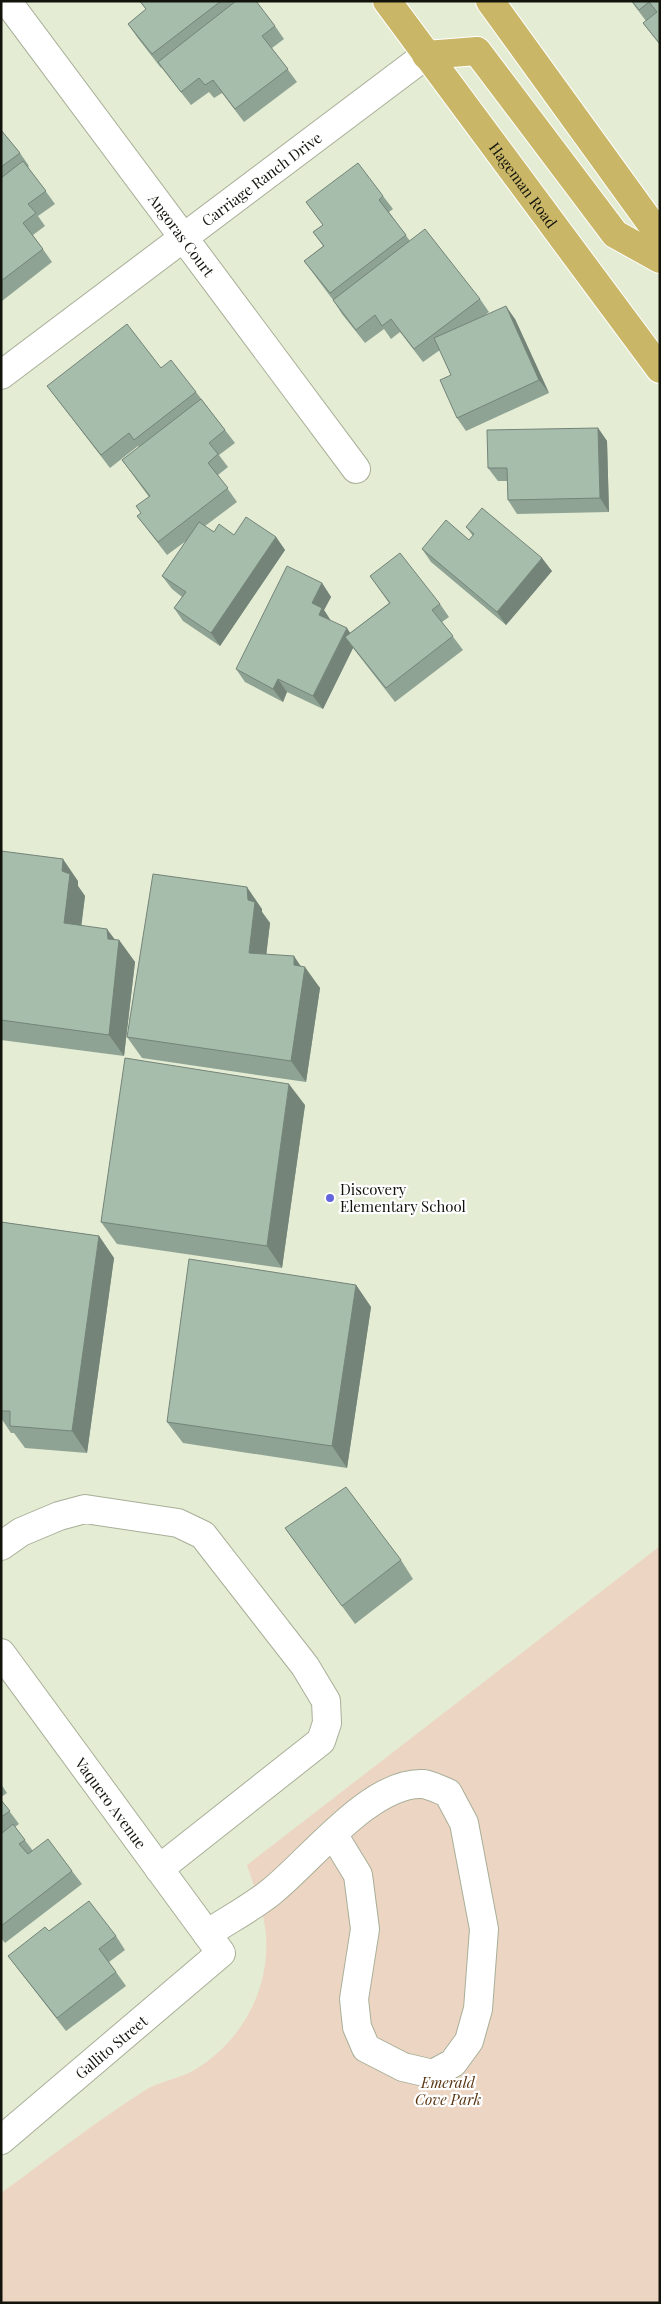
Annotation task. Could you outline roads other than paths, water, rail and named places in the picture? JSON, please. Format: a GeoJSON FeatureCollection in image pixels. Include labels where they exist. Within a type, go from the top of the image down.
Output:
{"type":"FeatureCollection","features":[{"type":"Feature","properties":{"kind":"main road","name":"Hageman Road"},"geometry":{"type":"LineString","coordinates":[[387,1],[660,369]]}},
{"type":"Feature","properties":{"kind":"main road"},"geometry":{"type":"LineString","coordinates":[[468,1],[496,4],[660,236]]}},
{"type":"Feature","properties":{"kind":"main road"},"geometry":{"type":"LineString","coordinates":[[426,55],[477,51],[615,234],[660,259]]}},
{"type":"Feature","properties":{"kind":"street","name":"Angoras Court"},"geometry":{"type":"LineString","coordinates":[[7,1],[356,469]]}},
{"type":"Feature","properties":{"kind":"street","name":"Carriage Ranch Drive"},"geometry":{"type":"LineString","coordinates":[[1,375],[426,55]]}},
{"type":"Feature","properties":{"kind":"street"},"geometry":{"type":"LineString","coordinates":[[1,1546],[21,1532],[59,1516],[85,1509],[178,1523],[203,1536],[304,1666],[326,1701],[327,1723],[321,1741],[159,1869]]}},
{"type":"Feature","properties":{"kind":"street","name":"Vaquero Avenue"},"geometry":{"type":"LineString","coordinates":[[1,1653],[214,1944]]}},
{"type":"Feature","properties":{"kind":"street","name":"Gallito Street"},"geometry":{"type":"LineString","coordinates":[[1,2140],[333,1834],[380,1796],[404,1786],[425,1784],[448,1793],[464,1823],[484,1929],[478,2009],[470,2041],[453,2063],[433,2074],[403,2067],[366,2048],[357,2027],[354,1999],[364,1928],[358,1875],[333,1834]]}},
{"type":"Feature","properties":{"kind":"place","name":"Discovery Elementary School"},"geometry":{"type":"Point","coordinates":[330,1198]}},
{"type":"Feature","properties":{"kind":"park label","name":"Emerald Cove Park"},"geometry":{"type":"Point","coordinates":[448,2090]}}]}
